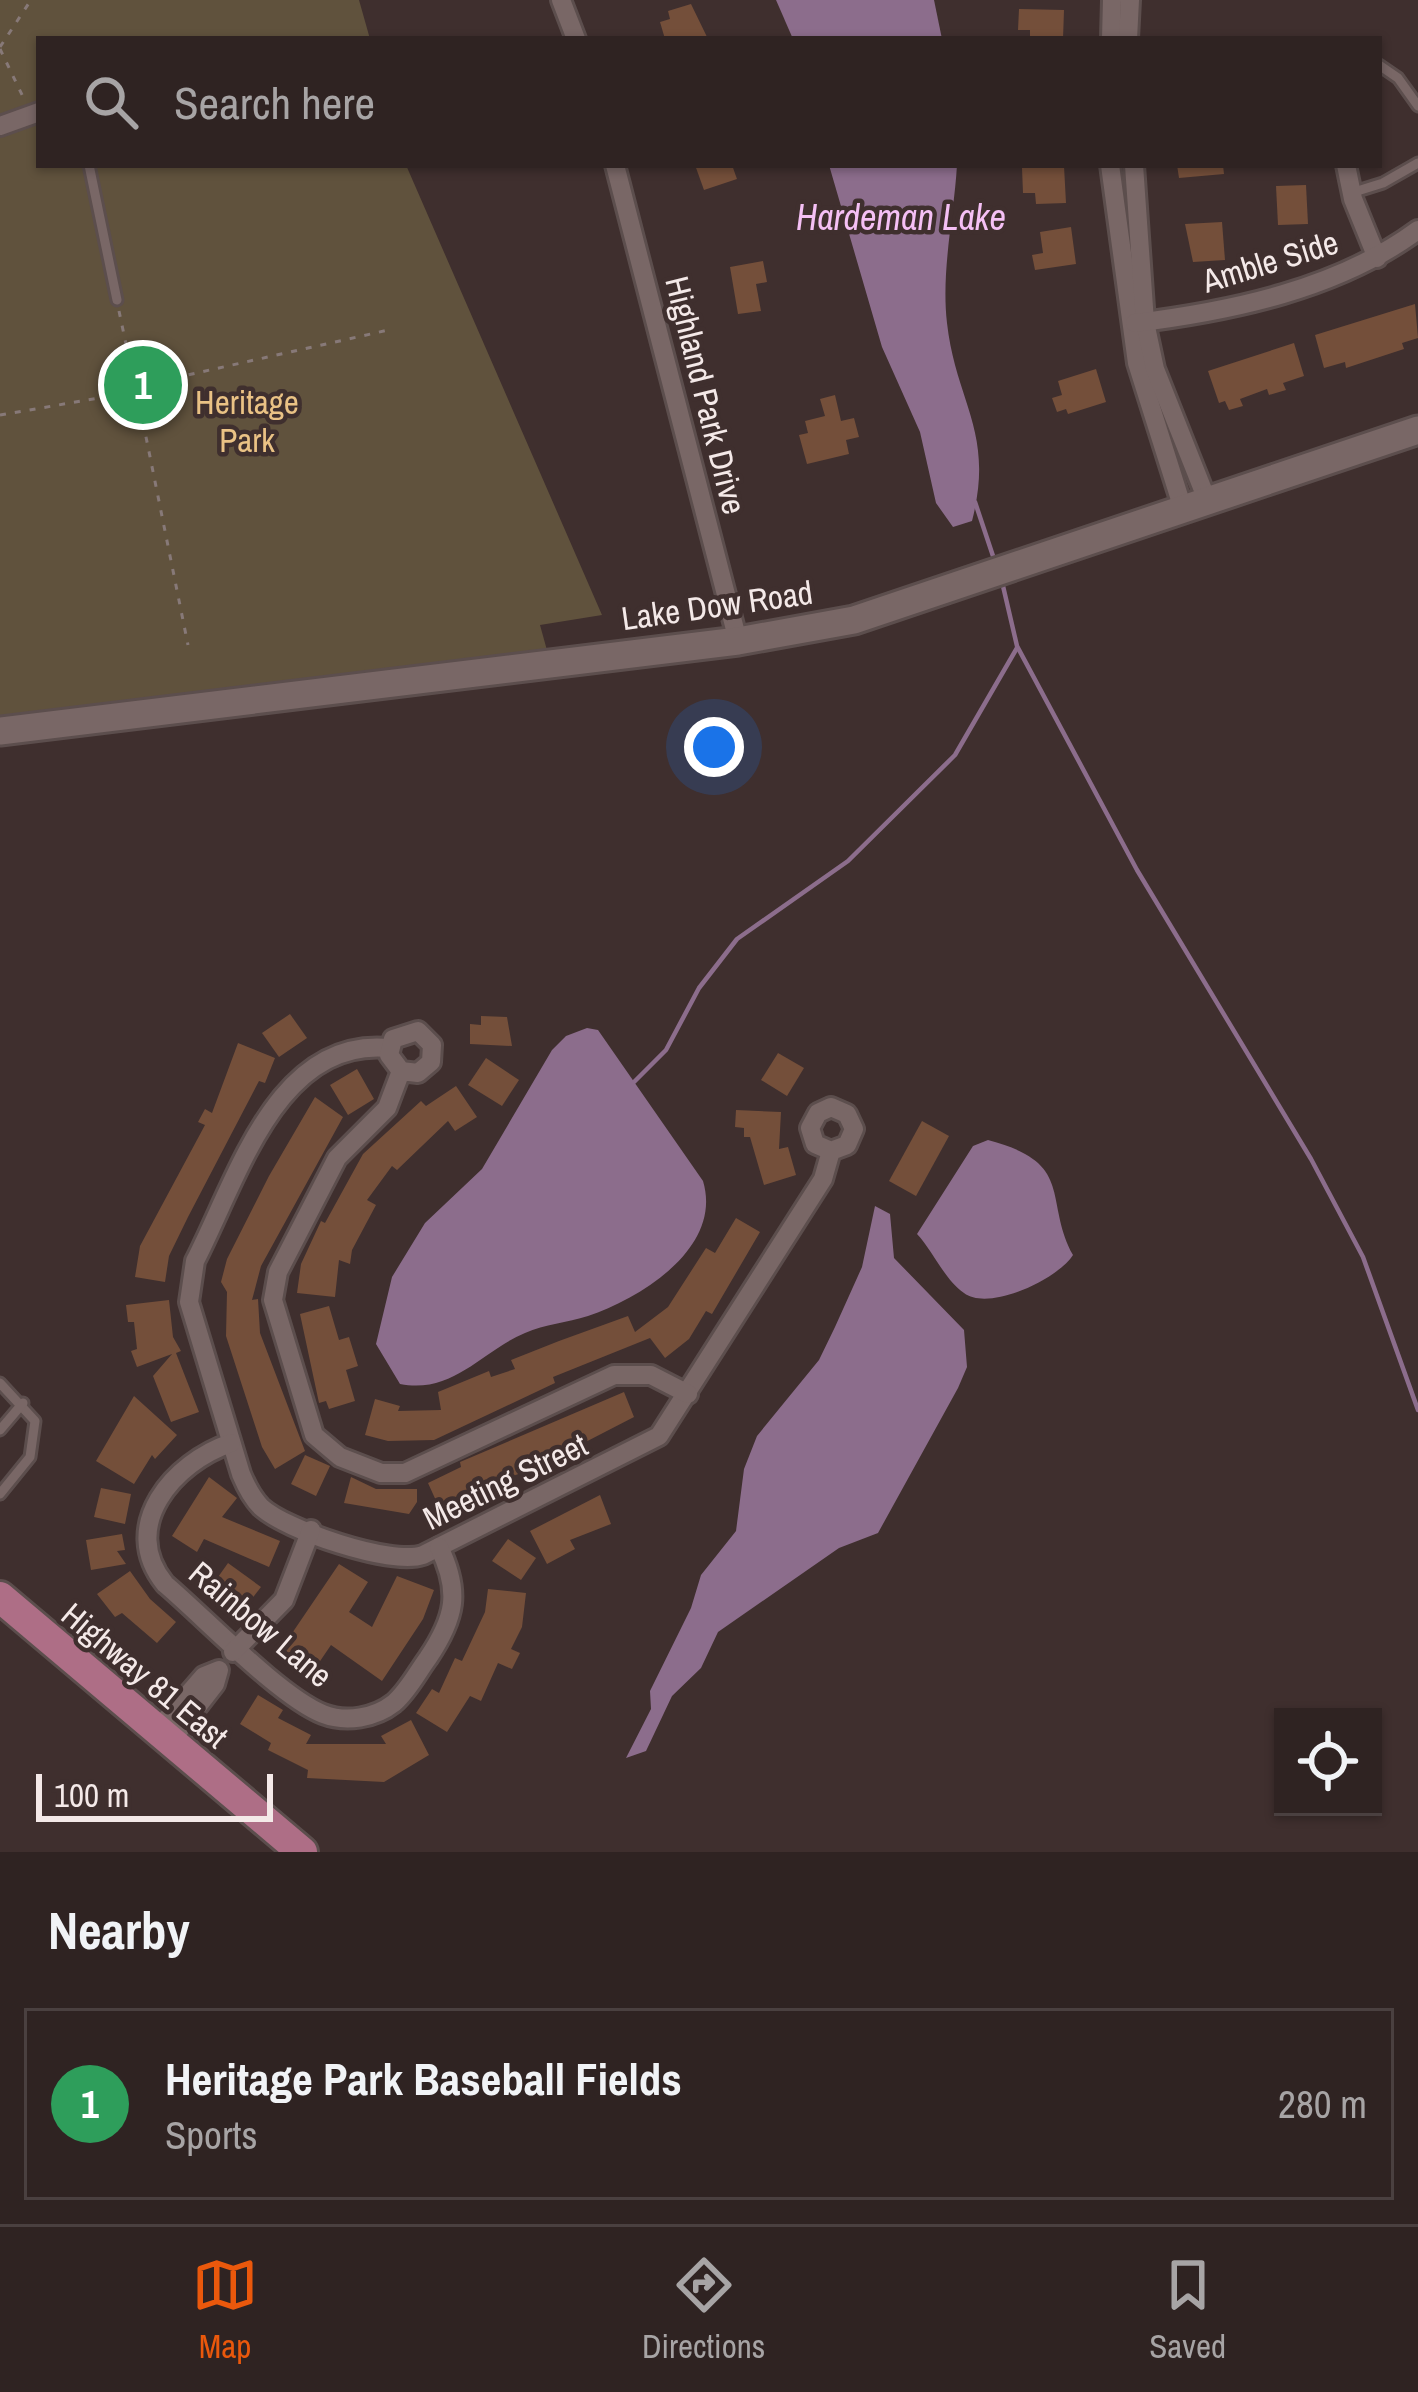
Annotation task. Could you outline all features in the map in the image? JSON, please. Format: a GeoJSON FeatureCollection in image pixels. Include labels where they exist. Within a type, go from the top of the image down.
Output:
{"type":"FeatureCollection","features":[{"type":"Feature","properties":{"kind":"main road","name":"Highway 81 East"},"geometry":{"type":"LineString","coordinates":[[0,1597],[302,1852]]}},
{"type":"Feature","properties":{"kind":"street"},"geometry":{"type":"LineString","coordinates":[[561,0],[576,36]]}},
{"type":"Feature","properties":{"kind":"street"},"geometry":{"type":"LineString","coordinates":[[1111,36],[1112,0]]}},
{"type":"Feature","properties":{"kind":"street"},"geometry":{"type":"LineString","coordinates":[[1128,36],[1130,0]]}},
{"type":"Feature","properties":{"kind":"street"},"geometry":{"type":"LineString","coordinates":[[0,126],[35,113]]}},
{"type":"Feature","properties":{"kind":"street","name":"Highland Park Drive"},"geometry":{"type":"LineString","coordinates":[[617,168],[738,641]]}},
{"type":"Feature","properties":{"kind":"street"},"geometry":{"type":"LineString","coordinates":[[1111,168],[1138,323],[1195,504]]}},
{"type":"Feature","properties":{"kind":"street"},"geometry":{"type":"LineString","coordinates":[[1134,168],[1138,323]]}},
{"type":"Feature","properties":{"kind":"street"},"geometry":{"type":"LineString","coordinates":[[1347,168],[1351,193],[1377,258]]}},
{"type":"Feature","properties":{"kind":"street","name":"Amble Side"},"geometry":{"type":"LineString","coordinates":[[1138,323],[1231,310],[1377,258],[1418,230]]}},
{"type":"Feature","properties":{"kind":"street","name":"Lake Dow Road"},"geometry":{"type":"LineString","coordinates":[[0,731],[738,641],[854,620],[1418,430]]}},
{"type":"Feature","properties":{"kind":"street"},"geometry":{"type":"LineString","coordinates":[[401,1071],[424,1070],[433,1056],[431,1042],[418,1031],[396,1036],[389,1048],[401,1071],[387,1108],[337,1158],[274,1285],[275,1315],[306,1419],[317,1439],[345,1459],[378,1472],[405,1473],[618,1374],[658,1377],[688,1394]]}},
{"type":"Feature","properties":{"kind":"street","name":"Meeting Street"},"geometry":{"type":"LineString","coordinates":[[389,1048],[341,1050],[316,1062],[290,1084],[192,1269],[189,1302],[241,1474],[259,1505],[386,1558],[413,1558],[439,1547],[645,1446],[665,1429],[823,1179],[831,1151]]}},
{"type":"Feature","properties":{"kind":"street","name":"Rainbow Lane"},"geometry":{"type":"LineString","coordinates":[[231,1443],[203,1453],[181,1470],[152,1509],[148,1543],[160,1577],[323,1714],[352,1719],[387,1707],[404,1692],[452,1618],[455,1587],[439,1547]]}},
{"type":"Feature","properties":{"kind":"street"},"geometry":{"type":"LineString","coordinates":[[164,1736],[284,1600],[311,1530]]}},
{"type":"Feature","properties":{"kind":"lane"},"geometry":{"type":"LineString","coordinates":[[1382,67],[1398,79],[1418,106]]}},
{"type":"Feature","properties":{"kind":"lane"},"geometry":{"type":"LineString","coordinates":[[1351,193],[1383,183],[1418,163]]}},
{"type":"Feature","properties":{"kind":"lane"},"geometry":{"type":"LineString","coordinates":[[90,168],[117,300]]}},
{"type":"Feature","properties":{"kind":"lane"},"geometry":{"type":"LineString","coordinates":[[0,1383],[35,1421],[30,1457],[0,1494]]}},
{"type":"Feature","properties":{"kind":"lane"},"geometry":{"type":"LineString","coordinates":[[0,1430],[23,1403]]}},
{"type":"Feature","properties":{"kind":"path"},"geometry":{"type":"LineString","coordinates":[[31,0],[0,49],[35,113]]}},
{"type":"Feature","properties":{"kind":"path"},"geometry":{"type":"LineString","coordinates":[[117,300],[128,350],[172,379]]}},
{"type":"Feature","properties":{"kind":"path"},"geometry":{"type":"LineString","coordinates":[[188,645],[143,421],[172,379],[392,329]]}},
{"type":"Feature","properties":{"kind":"path"},"geometry":{"type":"LineString","coordinates":[[105,397],[103,389],[128,350]]}},
{"type":"Feature","properties":{"kind":"path"},"geometry":{"type":"LineString","coordinates":[[0,415],[105,397],[143,421]]}},
{"type":"Feature","properties":{"kind":"green space","name":"Heritage Park"},"geometry":{"type":"Polygon","coordinates":[[[0,0],[359,0],[369,36],[36,36],[36,168],[407,168],[602,615],[540,625],[553,672],[0,727],[0,0]]]}},
{"type":"Feature","properties":{"kind":"water"},"geometry":{"type":"Polygon","coordinates":[[[776,0],[934,0],[941,36],[792,36],[776,0]]]}},
{"type":"Feature","properties":{"kind":"water","name":"Hardeman Lake"},"geometry":{"type":"Polygon","coordinates":[[[830,168],[957,168],[946,303],[952,351],[977,440],[978,490],[972,521],[953,527],[936,503],[920,432],[882,347],[830,168]]]}},
{"type":"Feature","properties":{"kind":"water"},"geometry":{"type":"Polygon","coordinates":[[[587,1028],[598,1030],[703,1181],[706,1205],[690,1248],[653,1283],[609,1308],[525,1333],[436,1383],[400,1384],[376,1344],[392,1277],[425,1223],[482,1169],[552,1050],[566,1036],[587,1028]]]}},
{"type":"Feature","properties":{"kind":"water"},"geometry":{"type":"Polygon","coordinates":[[[988,1140],[1016,1149],[1046,1172],[1073,1255],[1039,1283],[1006,1296],[975,1298],[957,1287],[917,1234],[973,1146],[988,1140]]]}},
{"type":"Feature","properties":{"kind":"water"},"geometry":{"type":"Polygon","coordinates":[[[875,1206],[890,1214],[894,1258],[964,1330],[967,1367],[958,1388],[878,1533],[839,1548],[718,1632],[701,1668],[672,1696],[646,1751],[626,1758],[651,1709],[650,1691],[691,1608],[701,1575],[736,1531],[744,1469],[757,1436],[819,1360],[835,1327],[862,1267],[875,1206]]]}},
{"type":"Feature","properties":{"kind":"building"},"geometry":{"type":"Polygon","coordinates":[[[691,4],[707,36],[664,36],[660,22],[670,19],[668,11],[691,4]]]}},
{"type":"Feature","properties":{"kind":"building"},"geometry":{"type":"Polygon","coordinates":[[[1019,9],[1064,10],[1063,36],[1030,36],[1030,30],[1018,30],[1019,9]]]}},
{"type":"Feature","properties":{"kind":"building"},"geometry":{"type":"Polygon","coordinates":[[[696,168],[733,168],[737,179],[704,190],[696,168]]]}},
{"type":"Feature","properties":{"kind":"building"},"geometry":{"type":"Polygon","coordinates":[[[1022,168],[1064,168],[1066,203],[1036,204],[1035,193],[1023,193],[1022,168]]]}},
{"type":"Feature","properties":{"kind":"building"},"geometry":{"type":"Polygon","coordinates":[[[1177,168],[1223,168],[1224,174],[1179,178],[1177,168]]]}},
{"type":"Feature","properties":{"kind":"building"},"geometry":{"type":"Polygon","coordinates":[[[1306,185],[1308,224],[1278,225],[1276,186],[1306,185]]]}},
{"type":"Feature","properties":{"kind":"building"},"geometry":{"type":"Polygon","coordinates":[[[1222,222],[1225,260],[1193,262],[1185,224],[1222,222]]]}},
{"type":"Feature","properties":{"kind":"building"},"geometry":{"type":"Polygon","coordinates":[[[1071,227],[1076,264],[1035,270],[1032,255],[1043,253],[1040,232],[1071,227]]]}},
{"type":"Feature","properties":{"kind":"building"},"geometry":{"type":"Polygon","coordinates":[[[763,261],[767,282],[756,284],[761,311],[738,314],[730,267],[763,261]]]}},
{"type":"Feature","properties":{"kind":"building"},"geometry":{"type":"Polygon","coordinates":[[[1415,304],[1418,338],[1402,343],[1404,349],[1346,368],[1345,362],[1324,368],[1315,335],[1415,304]]]}},
{"type":"Feature","properties":{"kind":"building"},"geometry":{"type":"Polygon","coordinates":[[[1294,343],[1304,376],[1283,383],[1286,390],[1269,395],[1267,389],[1240,399],[1243,406],[1229,410],[1225,401],[1219,403],[1208,371],[1294,343]]]}},
{"type":"Feature","properties":{"kind":"building"},"geometry":{"type":"Polygon","coordinates":[[[130,360],[163,380],[145,409],[112,388],[130,360]]]}},
{"type":"Feature","properties":{"kind":"building"},"geometry":{"type":"Polygon","coordinates":[[[1096,369],[1106,402],[1068,414],[1066,409],[1057,412],[1052,398],[1062,395],[1058,381],[1096,369]]]}},
{"type":"Feature","properties":{"kind":"building"},"geometry":{"type":"Polygon","coordinates":[[[835,395],[841,421],[854,418],[859,437],[846,440],[849,454],[807,464],[799,435],[808,433],[805,421],[825,416],[820,399],[835,395]]]}},
{"type":"Feature","properties":{"kind":"building"},"geometry":{"type":"Polygon","coordinates":[[[290,1014],[307,1038],[279,1057],[262,1033],[290,1014]]]}},
{"type":"Feature","properties":{"kind":"building"},"geometry":{"type":"Polygon","coordinates":[[[481,1016],[507,1017],[512,1046],[470,1044],[470,1024],[481,1025],[481,1016]]]}},
{"type":"Feature","properties":{"kind":"building"},"geometry":{"type":"Polygon","coordinates":[[[238,1043],[275,1058],[265,1083],[259,1081],[188,1217],[169,1256],[165,1282],[135,1277],[140,1246],[205,1125],[198,1122],[205,1109],[212,1113],[238,1043]]]}},
{"type":"Feature","properties":{"kind":"building"},"geometry":{"type":"Polygon","coordinates":[[[778,1053],[804,1068],[787,1096],[761,1080],[778,1053]]]}},
{"type":"Feature","properties":{"kind":"building"},"geometry":{"type":"Polygon","coordinates":[[[486,1058],[519,1080],[502,1106],[468,1085],[486,1058]]]}},
{"type":"Feature","properties":{"kind":"building"},"geometry":{"type":"Polygon","coordinates":[[[357,1069],[374,1099],[348,1115],[330,1085],[357,1069]]]}},
{"type":"Feature","properties":{"kind":"building"},"geometry":{"type":"Polygon","coordinates":[[[456,1086],[477,1117],[455,1131],[448,1121],[397,1170],[392,1166],[367,1200],[376,1205],[352,1250],[350,1264],[339,1260],[335,1297],[297,1293],[301,1264],[321,1221],[325,1223],[363,1154],[421,1101],[426,1106],[456,1086]]]}},
{"type":"Feature","properties":{"kind":"building"},"geometry":{"type":"Polygon","coordinates":[[[315,1097],[343,1117],[261,1266],[252,1300],[258,1299],[260,1333],[305,1451],[275,1469],[262,1447],[226,1336],[227,1292],[221,1282],[227,1259],[269,1176],[315,1097]]]}},
{"type":"Feature","properties":{"kind":"building"},"geometry":{"type":"Polygon","coordinates":[[[736,1110],[781,1112],[779,1149],[788,1147],[796,1175],[764,1185],[750,1137],[744,1137],[744,1128],[735,1127],[736,1110]]]}},
{"type":"Feature","properties":{"kind":"building"},"geometry":{"type":"Polygon","coordinates":[[[922,1121],[949,1136],[916,1196],[889,1181],[922,1121]]]}},
{"type":"Feature","properties":{"kind":"building"},"geometry":{"type":"Polygon","coordinates":[[[736,1218],[760,1232],[712,1314],[706,1311],[689,1339],[665,1358],[650,1338],[553,1377],[555,1383],[434,1440],[388,1441],[365,1435],[375,1399],[400,1406],[398,1411],[441,1410],[438,1392],[489,1371],[491,1377],[515,1369],[511,1360],[628,1316],[635,1332],[668,1307],[706,1248],[715,1253],[736,1218]]]}},
{"type":"Feature","properties":{"kind":"building"},"geometry":{"type":"Polygon","coordinates":[[[169,1300],[173,1337],[181,1351],[176,1353],[199,1412],[171,1422],[153,1376],[172,1354],[137,1367],[131,1351],[137,1349],[134,1322],[128,1322],[126,1305],[169,1300]]]}},
{"type":"Feature","properties":{"kind":"building"},"geometry":{"type":"Polygon","coordinates":[[[329,1306],[339,1340],[349,1337],[358,1366],[346,1370],[355,1401],[329,1409],[326,1401],[319,1403],[300,1314],[329,1306]]]}},
{"type":"Feature","properties":{"kind":"building"},"geometry":{"type":"Polygon","coordinates":[[[624,1392],[634,1417],[539,1466],[438,1505],[428,1483],[461,1467],[460,1462],[624,1392]]]}},
{"type":"Feature","properties":{"kind":"building"},"geometry":{"type":"Polygon","coordinates":[[[134,1396],[177,1435],[155,1459],[152,1455],[134,1484],[96,1461],[134,1396]]]}},
{"type":"Feature","properties":{"kind":"building"},"geometry":{"type":"Polygon","coordinates":[[[305,1455],[330,1466],[316,1496],[291,1484],[305,1455]]]}},
{"type":"Feature","properties":{"kind":"building"},"geometry":{"type":"Polygon","coordinates":[[[209,1477],[237,1498],[222,1517],[280,1541],[269,1567],[204,1539],[197,1552],[172,1536],[209,1477]]]}},
{"type":"Feature","properties":{"kind":"building"},"geometry":{"type":"Polygon","coordinates":[[[351,1477],[376,1489],[417,1489],[417,1502],[409,1514],[344,1503],[351,1477]]]}},
{"type":"Feature","properties":{"kind":"building"},"geometry":{"type":"Polygon","coordinates":[[[101,1488],[131,1494],[125,1524],[94,1517],[101,1488]]]}},
{"type":"Feature","properties":{"kind":"building"},"geometry":{"type":"Polygon","coordinates":[[[600,1495],[611,1524],[570,1540],[575,1549],[547,1564],[530,1531],[600,1495]]]}},
{"type":"Feature","properties":{"kind":"building"},"geometry":{"type":"Polygon","coordinates":[[[122,1534],[125,1550],[117,1551],[126,1564],[91,1570],[86,1540],[122,1534]]]}},
{"type":"Feature","properties":{"kind":"building"},"geometry":{"type":"Polygon","coordinates":[[[508,1539],[536,1558],[521,1580],[492,1561],[508,1539]]]}},
{"type":"Feature","properties":{"kind":"building"},"geometry":{"type":"Polygon","coordinates":[[[228,1563],[261,1587],[243,1610],[211,1587],[228,1563]]]}},
{"type":"Feature","properties":{"kind":"building"},"geometry":{"type":"Polygon","coordinates":[[[339,1564],[368,1582],[349,1612],[372,1627],[397,1576],[434,1590],[423,1619],[382,1681],[331,1645],[314,1670],[282,1648],[339,1564]]]}},
{"type":"Feature","properties":{"kind":"building"},"geometry":{"type":"Polygon","coordinates":[[[130,1571],[150,1599],[176,1622],[157,1643],[122,1613],[115,1617],[97,1594],[130,1571]]]}},
{"type":"Feature","properties":{"kind":"building"},"geometry":{"type":"Polygon","coordinates":[[[488,1589],[526,1593],[522,1627],[511,1649],[520,1653],[512,1669],[498,1663],[481,1701],[470,1696],[447,1732],[416,1713],[432,1689],[439,1693],[455,1658],[462,1661],[485,1612],[488,1589]]]}},
{"type":"Feature","properties":{"kind":"building"},"geometry":{"type":"Polygon","coordinates":[[[258,1695],[283,1710],[278,1718],[311,1735],[306,1744],[386,1744],[381,1736],[411,1720],[429,1755],[384,1782],[307,1778],[308,1770],[268,1750],[271,1743],[240,1724],[258,1695]]]}},
{"type":"Feature","properties":{"kind":"waterway"},"geometry":{"type":"LineString","coordinates":[[975,502],[994,559]]}},
{"type":"Feature","properties":{"kind":"waterway"},"geometry":{"type":"LineString","coordinates":[[1003,586],[1017,646],[1137,870],[1311,1159],[1363,1257],[1418,1410]]}},
{"type":"Feature","properties":{"kind":"waterway"},"geometry":{"type":"LineString","coordinates":[[634,1082],[666,1050],[699,988],[737,939],[848,861],[955,755],[1017,648]]}},
{"type":"Feature","properties":{"kind":"place","name":"Heritage Park Baseball Fields"},"geometry":{"type":"Point","coordinates":[143,385]}}]}
